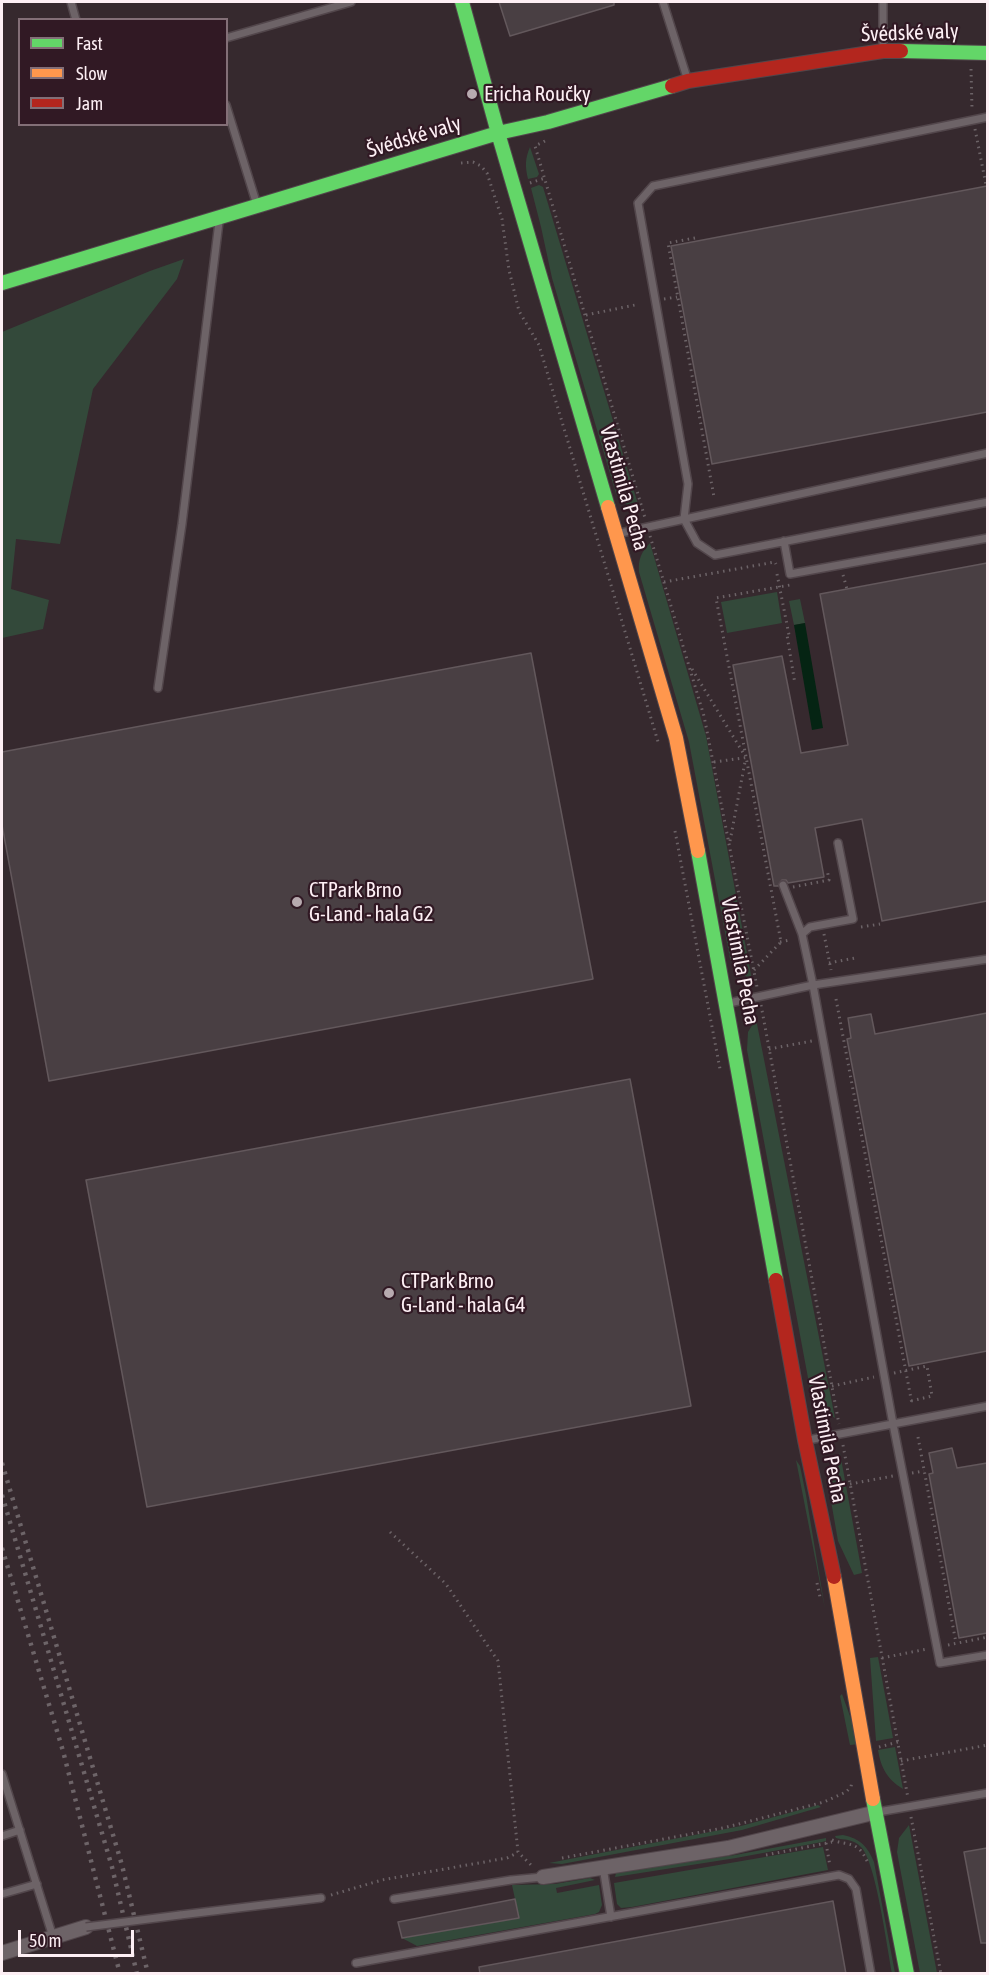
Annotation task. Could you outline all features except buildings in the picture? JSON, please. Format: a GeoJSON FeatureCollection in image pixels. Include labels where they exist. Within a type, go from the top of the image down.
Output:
{"type":"FeatureCollection","features":[{"type":"Feature","properties":{"kind":"street"},"geometry":{"type":"LineString","coordinates":[[462,2],[498,133]]}},
{"type":"Feature","properties":{"kind":"street","name":"Švédské valy"},"geometry":{"type":"LineString","coordinates":[[2,283],[498,133],[548,122],[688,81],[883,51],[987,53]]}},
{"type":"Feature","properties":{"kind":"street","name":"Vlastimila Pecha"},"geometry":{"type":"LineString","coordinates":[[498,133],[676,738],[727,1004],[805,1440],[836,1585],[907,1974]]}},
{"type":"Feature","properties":{"kind":"street"},"geometry":{"type":"LineString","coordinates":[[543,1877],[728,1848],[877,1812]]}},
{"type":"Feature","properties":{"kind":"street"},"geometry":{"type":"LineString","coordinates":[[2,1953],[86,1927]]}},
{"type":"Feature","properties":{"kind":"lane"},"geometry":{"type":"LineString","coordinates":[[71,2],[75,18]]}},
{"type":"Feature","properties":{"kind":"lane"},"geometry":{"type":"LineString","coordinates":[[228,37],[351,2]]}},
{"type":"Feature","properties":{"kind":"lane"},"geometry":{"type":"LineString","coordinates":[[663,2],[688,81]]}},
{"type":"Feature","properties":{"kind":"lane"},"geometry":{"type":"LineString","coordinates":[[883,2],[883,51]]}},
{"type":"Feature","properties":{"kind":"lane"},"geometry":{"type":"LineString","coordinates":[[228,111],[258,207]]}},
{"type":"Feature","properties":{"kind":"lane"},"geometry":{"type":"LineString","coordinates":[[987,117],[653,186],[638,203],[688,484],[684,519],[697,543],[715,555],[987,502]]}},
{"type":"Feature","properties":{"kind":"lane"},"geometry":{"type":"LineString","coordinates":[[158,688],[182,524],[219,219]]}},
{"type":"Feature","properties":{"kind":"lane"},"geometry":{"type":"LineString","coordinates":[[616,534],[987,453]]}},
{"type":"Feature","properties":{"kind":"lane"},"geometry":{"type":"LineString","coordinates":[[783,541],[790,574],[987,538]]}},
{"type":"Feature","properties":{"kind":"lane"},"geometry":{"type":"LineString","coordinates":[[802,934],[810,927],[853,919],[838,843]]}},
{"type":"Feature","properties":{"kind":"lane"},"geometry":{"type":"LineString","coordinates":[[783,886],[802,934],[813,985],[893,1424],[940,1663],[985,1651]]}},
{"type":"Feature","properties":{"kind":"lane"},"geometry":{"type":"LineString","coordinates":[[727,1004],[813,985],[987,959]]}},
{"type":"Feature","properties":{"kind":"lane"},"geometry":{"type":"LineString","coordinates":[[805,1440],[987,1406]]}},
{"type":"Feature","properties":{"kind":"lane"},"geometry":{"type":"LineString","coordinates":[[2,1774],[53,1937]]}},
{"type":"Feature","properties":{"kind":"lane"},"geometry":{"type":"LineString","coordinates":[[877,1812],[987,1793]]}},
{"type":"Feature","properties":{"kind":"lane"},"geometry":{"type":"LineString","coordinates":[[2,1836],[20,1830]]}},
{"type":"Feature","properties":{"kind":"lane"},"geometry":{"type":"LineString","coordinates":[[603,1867],[611,1917]]}},
{"type":"Feature","properties":{"kind":"lane"},"geometry":{"type":"LineString","coordinates":[[356,1964],[832,1876],[844,1876],[852,1882],[856,1889],[871,1974]]}},
{"type":"Feature","properties":{"kind":"lane"},"geometry":{"type":"LineString","coordinates":[[394,1899],[543,1877]]}},
{"type":"Feature","properties":{"kind":"lane"},"geometry":{"type":"LineString","coordinates":[[2,1894],[37,1884]]}},
{"type":"Feature","properties":{"kind":"lane"},"geometry":{"type":"LineString","coordinates":[[86,1927],[321,1898]]}},
{"type":"Feature","properties":{"kind":"path"},"geometry":{"type":"LineString","coordinates":[[970,63],[972,109]]}},
{"type":"Feature","properties":{"kind":"path"},"geometry":{"type":"LineString","coordinates":[[548,122],[551,138],[536,146],[690,665],[714,762],[941,1974]]}},
{"type":"Feature","properties":{"kind":"path"},"geometry":{"type":"LineString","coordinates":[[974,124],[986,185]]}},
{"type":"Feature","properties":{"kind":"path"},"geometry":{"type":"LineString","coordinates":[[451,166],[473,162],[487,173],[502,219],[509,270],[519,311],[539,345],[659,746]]}},
{"type":"Feature","properties":{"kind":"path"},"geometry":{"type":"LineString","coordinates":[[695,238],[668,243],[714,497]]}},
{"type":"Feature","properties":{"kind":"path"},"geometry":{"type":"LineString","coordinates":[[664,299],[677,297]]}},
{"type":"Feature","properties":{"kind":"path"},"geometry":{"type":"LineString","coordinates":[[586,315],[635,305]]}},
{"type":"Feature","properties":{"kind":"path"},"geometry":{"type":"LineString","coordinates":[[664,582],[775,561],[789,635],[787,635],[795,684]]}},
{"type":"Feature","properties":{"kind":"path"},"geometry":{"type":"LineString","coordinates":[[834,577],[844,575],[847,589]]}},
{"type":"Feature","properties":{"kind":"path"},"geometry":{"type":"LineString","coordinates":[[780,942],[748,757],[716,598],[790,585]]}},
{"type":"Feature","properties":{"kind":"path"},"geometry":{"type":"LineString","coordinates":[[690,665],[748,757],[729,843]]}},
{"type":"Feature","properties":{"kind":"path"},"geometry":{"type":"LineString","coordinates":[[714,762],[748,757]]}},
{"type":"Feature","properties":{"kind":"path"},"geometry":{"type":"LineString","coordinates":[[675,828],[721,1075]]}},
{"type":"Feature","properties":{"kind":"path"},"geometry":{"type":"LineString","coordinates":[[771,891],[783,886],[829,880],[827,869]]}},
{"type":"Feature","properties":{"kind":"path"},"geometry":{"type":"LineString","coordinates":[[824,934],[831,970]]}},
{"type":"Feature","properties":{"kind":"path"},"geometry":{"type":"LineString","coordinates":[[754,970],[780,942],[790,940]]}},
{"type":"Feature","properties":{"kind":"path"},"geometry":{"type":"LineString","coordinates":[[829,963],[855,958]]}},
{"type":"Feature","properties":{"kind":"path"},"geometry":{"type":"LineString","coordinates":[[836,999],[905,1361],[905,1371],[911,1402],[933,1396],[927,1366],[914,1367],[905,1371],[894,1373]]}},
{"type":"Feature","properties":{"kind":"path"},"geometry":{"type":"LineString","coordinates":[[837,1037],[843,1036]]}},
{"type":"Feature","properties":{"kind":"path"},"geometry":{"type":"LineString","coordinates":[[769,1049],[814,1041]]}},
{"type":"Feature","properties":{"kind":"path"},"geometry":{"type":"LineString","coordinates":[[832,1386],[876,1377]]}},
{"type":"Feature","properties":{"kind":"path"},"geometry":{"type":"LineString","coordinates":[[918,1437],[957,1634],[956,1643]]}},
{"type":"Feature","properties":{"kind":"path"},"geometry":{"type":"LineString","coordinates":[[912,1473],[924,1471]]}},
{"type":"Feature","properties":{"kind":"path"},"geometry":{"type":"LineString","coordinates":[[850,1484],[895,1476]]}},
{"type":"Feature","properties":{"kind":"path"},"geometry":{"type":"LineString","coordinates":[[390,1532],[446,1584],[498,1661],[518,1852],[543,1877]]}},
{"type":"Feature","properties":{"kind":"path"},"geometry":{"type":"LineString","coordinates":[[817,1581],[821,1605]]}},
{"type":"Feature","properties":{"kind":"path"},"geometry":{"type":"LineString","coordinates":[[946,1645],[965,1639],[987,1637]]}},
{"type":"Feature","properties":{"kind":"path"},"geometry":{"type":"LineString","coordinates":[[981,1638],[985,1651]]}},
{"type":"Feature","properties":{"kind":"path"},"geometry":{"type":"LineString","coordinates":[[882,1658],[927,1649]]}},
{"type":"Feature","properties":{"kind":"path"},"geometry":{"type":"LineString","coordinates":[[871,1748],[898,1742]]}},
{"type":"Feature","properties":{"kind":"path"},"geometry":{"type":"LineString","coordinates":[[901,1761],[987,1745]]}},
{"type":"Feature","properties":{"kind":"path"},"geometry":{"type":"LineString","coordinates":[[553,1860],[723,1827],[824,1802],[846,1792],[851,1787],[853,1779]]}},
{"type":"Feature","properties":{"kind":"path"},"geometry":{"type":"LineString","coordinates":[[830,1831],[832,1842],[849,1843],[863,1851],[870,1873]]}},
{"type":"Feature","properties":{"kind":"path"},"geometry":{"type":"LineString","coordinates":[[826,1843],[832,1876]]}},
{"type":"Feature","properties":{"kind":"path"},"geometry":{"type":"LineString","coordinates":[[321,1898],[382,1880],[507,1858],[518,1852]]}},
{"type":"Feature","properties":{"kind":"path"},"geometry":{"type":"LineString","coordinates":[[530,1864],[541,1862]]}},
{"type":"Feature","properties":{"kind":"shaded area"},"geometry":{"type":"Polygon","coordinates":[[[530,147],[539,174],[537,177],[528,179],[526,163],[530,147]]]}},
{"type":"Feature","properties":{"kind":"shaded area"},"geometry":{"type":"Polygon","coordinates":[[[539,185],[543,187],[640,511],[627,505],[616,494],[552,278],[531,188],[539,185]]]}},
{"type":"Feature","properties":{"kind":"shaded area"},"geometry":{"type":"Polygon","coordinates":[[[184,259],[177,279],[93,389],[60,544],[16,539],[11,589],[49,600],[43,629],[2,638],[2,332],[184,259]]]}},
{"type":"Feature","properties":{"kind":"shaded area"},"geometry":{"type":"Polygon","coordinates":[[[650,543],[706,736],[752,980],[739,972],[730,959],[689,742],[639,572],[641,556],[650,543]]]}},
{"type":"Feature","properties":{"kind":"shaded area"},"geometry":{"type":"Polygon","coordinates":[[[777,592],[782,623],[727,633],[721,602],[777,592]]]}},
{"type":"Feature","properties":{"kind":"shaded area"},"geometry":{"type":"Polygon","coordinates":[[[800,599],[805,623],[794,625],[789,601],[800,599]]]}},
{"type":"Feature","properties":{"kind":"shaded area"},"geometry":{"type":"Polygon","coordinates":[[[805,623],[823,728],[812,730],[794,625],[805,623]]]}},
{"type":"Feature","properties":{"kind":"shaded area"},"geometry":{"type":"Polygon","coordinates":[[[756,1019],[835,1418],[819,1408],[811,1394],[747,1050],[748,1032],[756,1019]]]}},
{"type":"Feature","properties":{"kind":"shaded area"},"geometry":{"type":"Polygon","coordinates":[[[840,1453],[862,1573],[854,1575],[838,1541],[828,1484],[832,1463],[840,1453]]]}},
{"type":"Feature","properties":{"kind":"shaded area"},"geometry":{"type":"Polygon","coordinates":[[[796,1460],[800,1466],[806,1495],[825,1609],[796,1460]]]}},
{"type":"Feature","properties":{"kind":"shaded area"},"geometry":{"type":"Polygon","coordinates":[[[878,1657],[893,1738],[876,1741],[870,1658],[878,1657]]]}},
{"type":"Feature","properties":{"kind":"shaded area"},"geometry":{"type":"Polygon","coordinates":[[[842,1694],[860,1744],[850,1745],[840,1696],[842,1694]]]}},
{"type":"Feature","properties":{"kind":"shaded area"},"geometry":{"type":"Polygon","coordinates":[[[895,1747],[903,1789],[886,1772],[878,1750],[895,1747]]]}},
{"type":"Feature","properties":{"kind":"shaded area"},"geometry":{"type":"Polygon","coordinates":[[[818,1805],[821,1807],[742,1830],[562,1864],[549,1863],[741,1826],[818,1805]]]}},
{"type":"Feature","properties":{"kind":"shaded area"},"geometry":{"type":"Polygon","coordinates":[[[909,1825],[937,1973],[920,1973],[897,1852],[899,1838],[909,1825]]]}},
{"type":"Feature","properties":{"kind":"shaded area"},"geometry":{"type":"Polygon","coordinates":[[[843,1835],[863,1844],[874,1862],[895,1973],[892,1973],[876,1887],[866,1856],[855,1842],[835,1836],[843,1835]]]}},
{"type":"Feature","properties":{"kind":"shaded area"},"geometry":{"type":"Polygon","coordinates":[[[826,1838],[826,1841],[822,1842],[736,1858],[615,1877],[616,1873],[622,1871],[735,1855],[826,1838]]]}},
{"type":"Feature","properties":{"kind":"shaded area"},"geometry":{"type":"Polygon","coordinates":[[[823,1847],[828,1870],[632,1907],[621,1908],[617,1904],[614,1883],[823,1847]]]}},
{"type":"Feature","properties":{"kind":"shaded area"},"geometry":{"type":"Polygon","coordinates":[[[590,1878],[595,1880],[556,1888],[557,1893],[599,1885],[602,1905],[599,1912],[595,1914],[417,1946],[402,1938],[519,1918],[512,1885],[555,1884],[590,1878]]]}},
{"type":"Feature","properties":{"kind":"railway"},"geometry":{"type":"LineString","coordinates":[[2,1463],[122,1865],[148,1974]]}},
{"type":"Feature","properties":{"kind":"railway"},"geometry":{"type":"LineString","coordinates":[[2,1495],[112,1867],[137,1974]]}},
{"type":"Feature","properties":{"kind":"railway"},"geometry":{"type":"LineString","coordinates":[[2,1548],[63,1751],[120,1974]]}},
{"type":"Feature","properties":{"kind":"traffic: fast"},"geometry":{"type":"LineString","coordinates":[[462,2],[608,507]]}},
{"type":"Feature","properties":{"kind":"traffic: fast"},"geometry":{"type":"LineString","coordinates":[[901,51],[988,53]]}},
{"type":"Feature","properties":{"kind":"traffic: fast"},"geometry":{"type":"LineString","coordinates":[[2,283],[498,133],[548,122],[672,86]]}},
{"type":"Feature","properties":{"kind":"traffic: fast"},"geometry":{"type":"LineString","coordinates":[[698,851],[776,1280]]}},
{"type":"Feature","properties":{"kind":"traffic: fast"},"geometry":{"type":"LineString","coordinates":[[873,1799],[907,1974]]}},
{"type":"Feature","properties":{"kind":"traffic: slow"},"geometry":{"type":"LineString","coordinates":[[608,507],[676,738],[698,851]]}},
{"type":"Feature","properties":{"kind":"traffic: slow"},"geometry":{"type":"LineString","coordinates":[[834,1577],[873,1799]]}},
{"type":"Feature","properties":{"kind":"traffic: jam"},"geometry":{"type":"LineString","coordinates":[[672,86],[688,81],[883,51],[901,51]]}},
{"type":"Feature","properties":{"kind":"traffic: jam"},"geometry":{"type":"LineString","coordinates":[[776,1280],[805,1440],[834,1577]]}},
{"type":"Feature","properties":{"kind":"place","name":"Ericha Roučky"},"geometry":{"type":"Point","coordinates":[472,94]}},
{"type":"Feature","properties":{"kind":"place","name":"CTPark Brno G-Land - hala G2"},"geometry":{"type":"Point","coordinates":[297,902]}},
{"type":"Feature","properties":{"kind":"place","name":"CTPark Brno G-Land - hala G4"},"geometry":{"type":"Point","coordinates":[389,1293]}}]}
